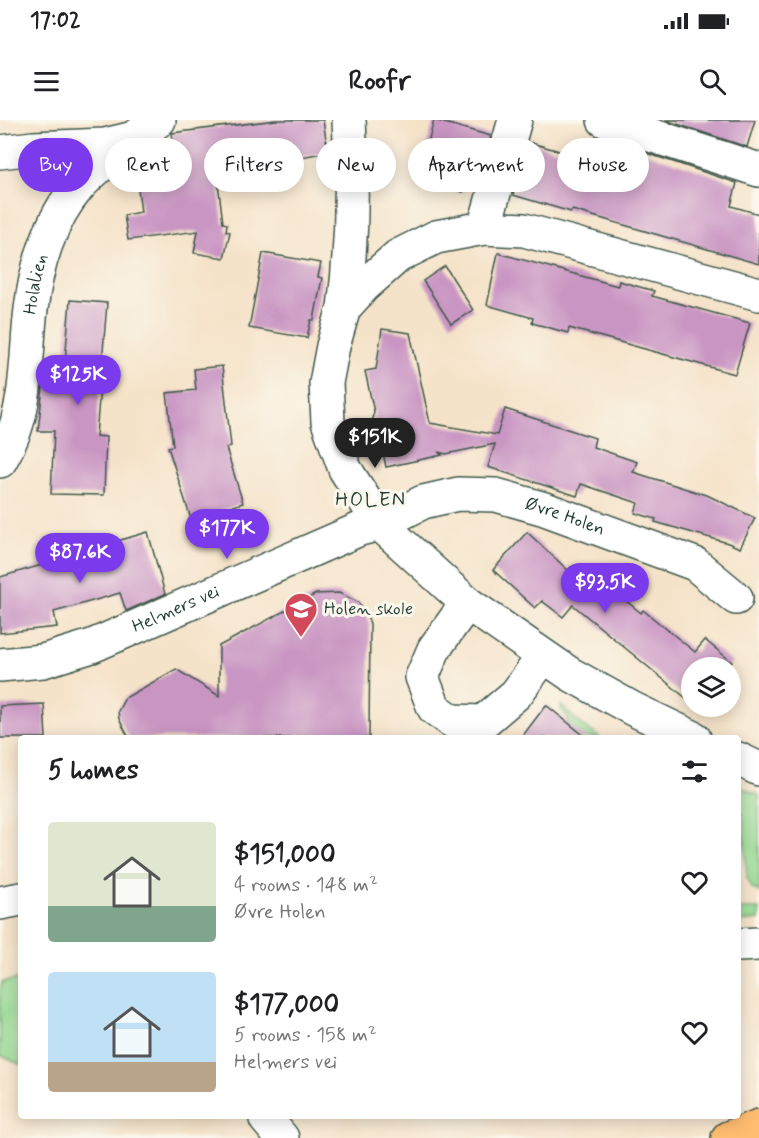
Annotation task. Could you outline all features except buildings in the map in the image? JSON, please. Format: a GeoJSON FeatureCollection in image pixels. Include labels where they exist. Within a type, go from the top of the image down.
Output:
{"type":"FeatureCollection","features":[{"type":"Feature","properties":{"kind":"main road"},"geometry":{"type":"LineString","coordinates":[[728,1138],[759,1126]]}},
{"type":"Feature","properties":{"kind":"street"},"geometry":{"type":"LineString","coordinates":[[349,120],[351,151],[348,282],[326,384],[328,422],[345,468],[380,524],[467,603],[543,657],[633,709],[688,735]]}},
{"type":"Feature","properties":{"kind":"street"},"geometry":{"type":"LineString","coordinates":[[484,228],[514,120]]}},
{"type":"Feature","properties":{"kind":"street"},"geometry":{"type":"LineString","coordinates":[[604,120],[759,170]]}},
{"type":"Feature","properties":{"kind":"street","name":"Holalien"},"geometry":{"type":"LineString","coordinates":[[0,152],[105,145],[146,129]]}},
{"type":"Feature","properties":{"kind":"street","name":"Holalien"},"geometry":{"type":"LineString","coordinates":[[0,461],[14,432],[22,398],[36,276],[46,244],[60,215],[78,187],[146,129]]}},
{"type":"Feature","properties":{"kind":"street"},"geometry":{"type":"LineString","coordinates":[[350,221],[374,244],[398,256]]}},
{"type":"Feature","properties":{"kind":"street"},"geometry":{"type":"LineString","coordinates":[[344,308],[364,286],[398,256],[435,237],[484,228],[534,232],[759,294]]}},
{"type":"Feature","properties":{"kind":"street","name":"Øvre Holen"},"geometry":{"type":"LineString","coordinates":[[380,524],[423,502],[458,494],[496,495],[545,509],[695,564],[736,598]]}},
{"type":"Feature","properties":{"kind":"street","name":"Helmers vei"},"geometry":{"type":"LineString","coordinates":[[0,665],[43,661],[92,646],[360,529],[380,524]]}},
{"type":"Feature","properties":{"kind":"street"},"geometry":{"type":"LineString","coordinates":[[467,603],[434,649],[422,677],[434,708],[452,721],[483,722],[516,694],[543,657]]}},
{"type":"Feature","properties":{"kind":"street"},"geometry":{"type":"LineString","coordinates":[[741,760],[759,768]]}},
{"type":"Feature","properties":{"kind":"street"},"geometry":{"type":"LineString","coordinates":[[0,903],[18,900]]}},
{"type":"Feature","properties":{"kind":"street"},"geometry":{"type":"LineString","coordinates":[[741,945],[759,944]]}},
{"type":"Feature","properties":{"kind":"green space"},"geometry":{"type":"Polygon","coordinates":[[[561,705],[596,735],[555,735],[569,719],[561,709],[561,705]]]}},
{"type":"Feature","properties":{"kind":"green space"},"geometry":{"type":"Polygon","coordinates":[[[741,787],[759,795],[759,892],[752,888],[747,877],[743,814],[741,813],[741,787]]]}},
{"type":"Feature","properties":{"kind":"green space"},"geometry":{"type":"Polygon","coordinates":[[[741,909],[759,909],[759,920],[741,922],[741,909]]]}},
{"type":"Feature","properties":{"kind":"green space"},"geometry":{"type":"Polygon","coordinates":[[[18,979],[18,1064],[0,1055],[2,982],[18,979]]]}},
{"type":"Feature","properties":{"kind":"place","name":"Holen skole"},"geometry":{"type":"Point","coordinates":[301,638]}},
{"type":"Feature","properties":{"kind":"district","name":"HOLEN"},"geometry":{"type":"Point","coordinates":[371,500]}}]}
